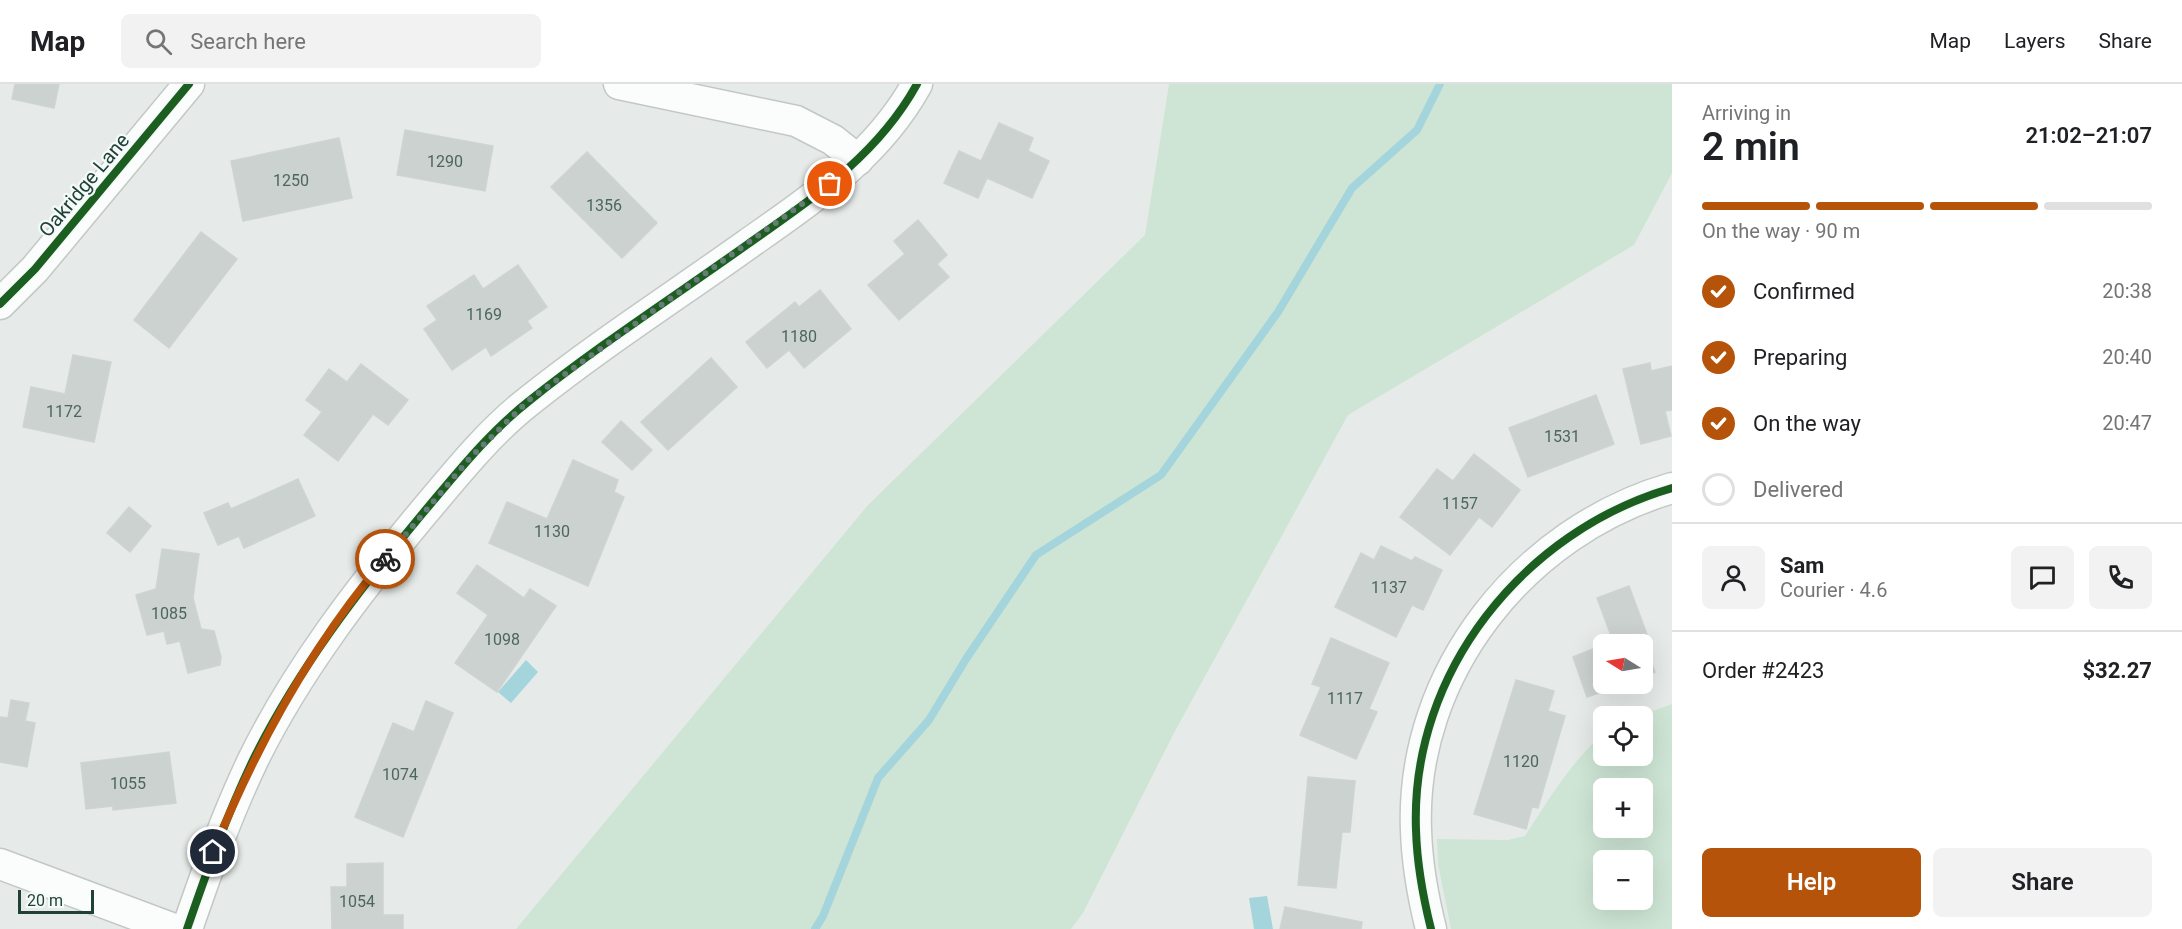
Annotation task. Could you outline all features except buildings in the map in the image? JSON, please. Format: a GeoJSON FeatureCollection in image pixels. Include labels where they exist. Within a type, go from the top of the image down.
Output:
{"type":"FeatureCollection","features":[{"type":"Feature","properties":{"kind":"street","name":"Oakridge Lane"},"geometry":{"type":"LineString","coordinates":[[0,304],[35,269],[189,84]]}},
{"type":"Feature","properties":{"kind":"street"},"geometry":{"type":"LineString","coordinates":[[619,84],[796,121],[833,140],[858,160]]}},
{"type":"Feature","properties":{"kind":"street"},"geometry":{"type":"LineString","coordinates":[[187,929],[213,852],[233,803],[256,756],[309,662],[381,564],[470,458],[529,400],[820,193],[858,160],[885,132],[917,84]]}},
{"type":"Feature","properties":{"kind":"street"},"geometry":{"type":"LineString","coordinates":[[1431,929],[1419,870],[1415,828],[1418,781],[1429,729],[1449,675],[1479,622],[1517,579],[1561,542],[1601,516],[1644,496],[1672,488]]}},
{"type":"Feature","properties":{"kind":"street"},"geometry":{"type":"LineString","coordinates":[[0,864],[174,929]]}},
{"type":"Feature","properties":{"kind":"green space"},"geometry":{"type":"Polygon","coordinates":[[[1169,84],[1672,84],[1672,173],[1634,245],[1348,415],[1174,733],[1083,913],[1071,929],[516,929],[868,505],[1145,235],[1169,84]]]}},
{"type":"Feature","properties":{"kind":"green space"},"geometry":{"type":"Polygon","coordinates":[[[1672,704],[1672,929],[1451,929],[1438,864],[1437,839],[1508,840],[1525,836],[1570,769],[1593,743],[1593,766],[1653,766],[1653,711],[1672,704]]]}},
{"type":"Feature","properties":{"kind":"water"},"geometry":{"type":"Polygon","coordinates":[[[526,660],[538,672],[511,703],[498,692],[526,660]]]}},
{"type":"Feature","properties":{"kind":"water"},"geometry":{"type":"Polygon","coordinates":[[[1267,896],[1273,929],[1254,929],[1249,898],[1267,896]]]}},
{"type":"Feature","properties":{"kind":"waterway"},"geometry":{"type":"LineString","coordinates":[[815,929],[823,916],[878,778],[929,720],[966,659],[1036,555],[1161,475],[1278,312],[1352,188],[1417,130],[1440,84]]}},
{"type":"Feature","properties":{"kind":"cycle path"},"geometry":{"type":"LineString","coordinates":[[0,304],[35,269],[189,84]]}},
{"type":"Feature","properties":{"kind":"cycle path"},"geometry":{"type":"LineString","coordinates":[[187,929],[235,800],[271,725],[310,662],[353,601],[460,469],[514,413],[556,380],[820,192],[864,154],[901,109],[917,84]]}},
{"type":"Feature","properties":{"kind":"cycle path"},"geometry":{"type":"LineString","coordinates":[[1431,929],[1421,880],[1416,830],[1419,772],[1433,716],[1455,664],[1486,616],[1524,573],[1569,537],[1618,509],[1672,488]]}},
{"type":"Feature","properties":{"kind":"way so far"},"geometry":{"type":"LineString","coordinates":[[385,559],[470,458],[529,400],[830,184]]}},
{"type":"Feature","properties":{"kind":"route"},"geometry":{"type":"LineString","coordinates":[[213,852],[256,756],[309,662],[385,559]]}}]}
